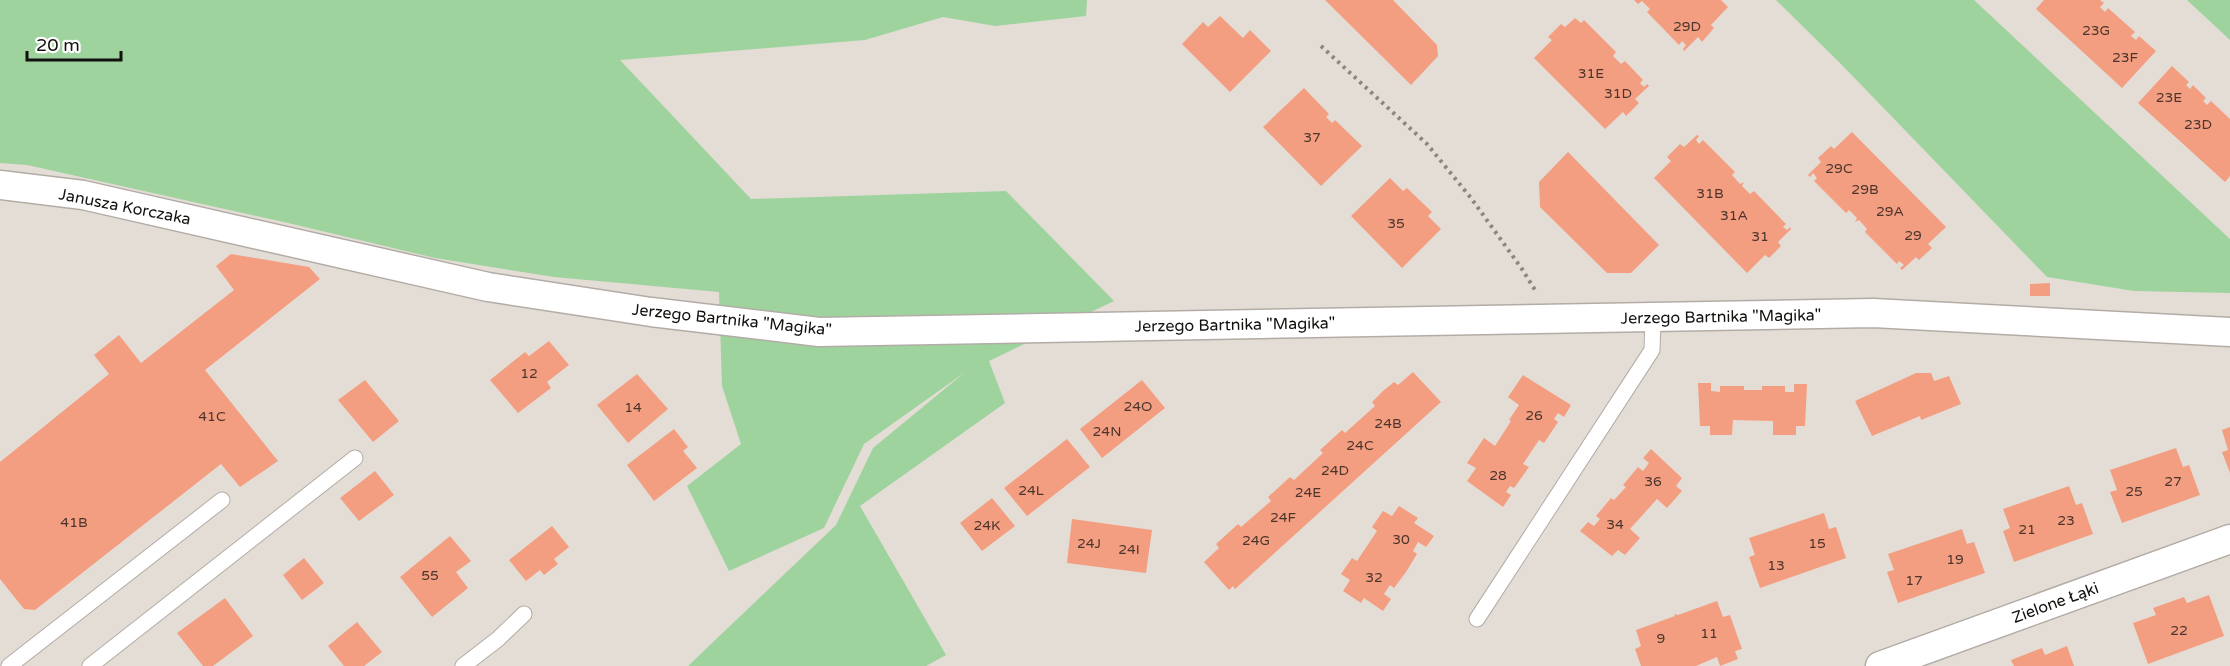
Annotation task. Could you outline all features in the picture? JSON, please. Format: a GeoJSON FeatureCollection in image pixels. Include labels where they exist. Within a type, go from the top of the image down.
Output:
{"type":"FeatureCollection","features":[{"type":"Feature","properties":{"kind":"street","name":"Janusza Korczaka"},"geometry":{"type":"LineString","coordinates":[[0,185],[83,195],[249,231]]}},
{"type":"Feature","properties":{"kind":"street","name":"Jerzego Bartnika \"Magika\""},"geometry":{"type":"LineString","coordinates":[[249,231],[488,287],[651,312],[819,332],[1873,313],[2230,332]]}},
{"type":"Feature","properties":{"kind":"street","name":"Zielone Łąki"},"geometry":{"type":"LineString","coordinates":[[1880,666],[2230,539]]}},
{"type":"Feature","properties":{"kind":"lane"},"geometry":{"type":"LineString","coordinates":[[1477,619],[1652,350],[1653,318]]}},
{"type":"Feature","properties":{"kind":"lane"},"geometry":{"type":"LineString","coordinates":[[90,666],[355,458]]}},
{"type":"Feature","properties":{"kind":"lane"},"geometry":{"type":"LineString","coordinates":[[9,666],[222,500]]}},
{"type":"Feature","properties":{"kind":"lane"},"geometry":{"type":"LineString","coordinates":[[463,666],[498,639],[524,614]]}},
{"type":"Feature","properties":{"kind":"path"},"geometry":{"type":"LineString","coordinates":[[1321,46],[1427,144],[1484,215],[1522,269],[1552,319]]}},
{"type":"Feature","properties":{"kind":"green space"},"geometry":{"type":"Polygon","coordinates":[[[0,0],[1087,0],[1086,16],[995,26],[943,17],[865,40],[620,60],[751,199],[1006,191],[1114,301],[989,361],[1005,403],[860,506],[946,655],[926,666],[688,666],[836,525],[873,448],[964,373],[864,444],[824,528],[729,571],[687,486],[741,444],[722,386],[719,292],[554,277],[435,258],[27,165],[0,163],[0,0]]]}},
{"type":"Feature","properties":{"kind":"green space"},"geometry":{"type":"Polygon","coordinates":[[[1776,0],[1974,0],[2230,239],[2230,293],[2134,291],[2047,277],[1776,0]]]}},
{"type":"Feature","properties":{"kind":"green space"},"geometry":{"type":"Polygon","coordinates":[[[2187,0],[2230,0],[2230,40],[2187,0]]]}},
{"type":"Feature","properties":{"kind":"building"},"geometry":{"type":"Polygon","coordinates":[[[1325,0],[1393,0],[1437,45],[1438,56],[1411,85],[1325,0]]]}},
{"type":"Feature","properties":{"kind":"building"},"geometry":{"type":"Polygon","coordinates":[[[1634,0],[1721,0],[1728,7],[1711,25],[1714,28],[1702,42],[1698,37],[1684,51],[1686,45],[1682,41],[1679,45],[1647,12],[1650,9],[1642,1],[1638,4],[1634,0]]]}},
{"type":"Feature","properties":{"kind":"building"},"geometry":{"type":"Polygon","coordinates":[[[2044,0],[2100,0],[2104,3],[2100,7],[2105,12],[2108,8],[2135,32],[2131,36],[2136,40],[2139,36],[2156,51],[2122,88],[2036,9],[2044,0]]]}},
{"type":"Feature","properties":{"kind":"building"},"geometry":{"type":"Polygon","coordinates":[[[1220,16],[1243,38],[1250,30],[1271,51],[1230,92],[1182,44],[1203,22],[1208,27],[1220,16]]]}},
{"type":"Feature","properties":{"kind":"building"},"geometry":{"type":"Polygon","coordinates":[[[1575,18],[1581,23],[1584,20],[1616,52],[1613,56],[1621,64],[1625,61],[1643,80],[1640,83],[1644,87],[1647,84],[1649,86],[1635,99],[1639,103],[1626,116],[1623,112],[1605,129],[1534,58],[1552,40],[1548,37],[1561,24],[1565,27],[1575,18]]]}},
{"type":"Feature","properties":{"kind":"building"},"geometry":{"type":"Polygon","coordinates":[[[2172,66],[2189,82],[2186,85],[2190,89],[2193,85],[2206,98],[2203,101],[2207,105],[2211,101],[2230,119],[2230,176],[2225,182],[2138,103],[2172,66]]]}},
{"type":"Feature","properties":{"kind":"building"},"geometry":{"type":"Polygon","coordinates":[[[1304,88],[1329,114],[1326,117],[1332,123],[1335,120],[1362,146],[1321,186],[1263,127],[1304,88]]]}},
{"type":"Feature","properties":{"kind":"building"},"geometry":{"type":"Polygon","coordinates":[[[1852,132],[1946,227],[1928,244],[1932,248],[1919,260],[1916,257],[1902,270],[1900,268],[1904,265],[1899,261],[1897,264],[1865,232],[1867,229],[1859,220],[1855,222],[1857,218],[1849,210],[1846,213],[1814,181],[1817,178],[1813,173],[1810,177],[1808,175],[1821,162],[1818,158],[1831,146],[1834,149],[1852,132]]]}},
{"type":"Feature","properties":{"kind":"building"},"geometry":{"type":"Polygon","coordinates":[[[1697,135],[1699,136],[1696,140],[1699,144],[1703,140],[1735,172],[1732,175],[1740,184],[1744,182],[1742,186],[1750,194],[1754,191],[1786,224],[1783,227],[1787,230],[1790,227],[1791,229],[1778,242],[1781,246],[1769,258],[1765,255],[1747,273],[1654,178],[1671,161],[1667,157],[1680,144],[1684,147],[1697,135]]]}},
{"type":"Feature","properties":{"kind":"building"},"geometry":{"type":"Polygon","coordinates":[[[1568,152],[1659,245],[1631,273],[1607,273],[1540,207],[1539,182],[1568,152]]]}},
{"type":"Feature","properties":{"kind":"building"},"geometry":{"type":"Polygon","coordinates":[[[1390,178],[1403,191],[1407,188],[1432,212],[1428,216],[1441,229],[1402,268],[1351,216],[1390,178]]]}},
{"type":"Feature","properties":{"kind":"building"},"geometry":{"type":"Polygon","coordinates":[[[231,254],[309,267],[320,279],[205,370],[278,461],[240,487],[221,464],[35,610],[24,609],[0,579],[0,462],[109,374],[94,355],[119,335],[141,363],[234,290],[216,266],[231,254]]]}},
{"type":"Feature","properties":{"kind":"building"},"geometry":{"type":"Polygon","coordinates":[[[2050,283],[2050,296],[2030,296],[2030,284],[2050,283]]]}},
{"type":"Feature","properties":{"kind":"building"},"geometry":{"type":"Polygon","coordinates":[[[549,341],[569,365],[547,382],[551,388],[518,413],[490,380],[525,352],[529,356],[549,341]]]}},
{"type":"Feature","properties":{"kind":"building"},"geometry":{"type":"Polygon","coordinates":[[[1413,372],[1441,402],[1235,589],[1233,586],[1229,590],[1204,562],[1219,548],[1216,544],[1238,524],[1241,527],[1271,501],[1268,497],[1290,477],[1294,480],[1323,453],[1320,450],[1342,430],[1345,433],[1375,406],[1372,402],[1383,391],[1394,382],[1398,385],[1413,372]]]}},
{"type":"Feature","properties":{"kind":"building"},"geometry":{"type":"Polygon","coordinates":[[[1916,373],[1931,373],[1934,381],[1949,376],[1961,404],[1921,420],[1920,416],[1872,436],[1855,401],[1916,373]]]}},
{"type":"Feature","properties":{"kind":"building"},"geometry":{"type":"Polygon","coordinates":[[[637,374],[668,409],[628,443],[597,405],[637,374]]]}},
{"type":"Feature","properties":{"kind":"building"},"geometry":{"type":"Polygon","coordinates":[[[1523,375],[1571,405],[1564,417],[1558,413],[1554,419],[1558,422],[1544,443],[1539,440],[1523,464],[1529,467],[1514,488],[1510,486],[1506,492],[1511,495],[1503,507],[1467,481],[1476,468],[1467,463],[1484,438],[1495,446],[1511,421],[1509,420],[1519,405],[1508,397],[1523,375]]]}},
{"type":"Feature","properties":{"kind":"building"},"geometry":{"type":"Polygon","coordinates":[[[365,380],[399,421],[373,442],[338,400],[365,380]]]}},
{"type":"Feature","properties":{"kind":"building"},"geometry":{"type":"Polygon","coordinates":[[[1142,380],[1165,408],[1102,458],[1080,429],[1142,380]]]}},
{"type":"Feature","properties":{"kind":"building"},"geometry":{"type":"Polygon","coordinates":[[[1698,383],[1711,383],[1711,391],[1720,392],[1720,386],[1744,386],[1744,390],[1762,390],[1762,386],[1785,386],[1785,392],[1794,392],[1794,384],[1807,384],[1805,426],[1796,426],[1796,435],[1773,435],[1773,421],[1733,420],[1732,435],[1710,435],[1710,426],[1700,426],[1698,383]]]}},
{"type":"Feature","properties":{"kind":"building"},"geometry":{"type":"Polygon","coordinates":[[[2230,427],[2230,473],[2222,452],[2228,450],[2222,430],[2230,427]]]}},
{"type":"Feature","properties":{"kind":"building"},"geometry":{"type":"Polygon","coordinates":[[[674,429],[688,447],[683,451],[697,468],[654,501],[627,465],[674,429]]]}},
{"type":"Feature","properties":{"kind":"building"},"geometry":{"type":"Polygon","coordinates":[[[1067,439],[1090,467],[1027,516],[1004,488],[1067,439]]]}},
{"type":"Feature","properties":{"kind":"building"},"geometry":{"type":"Polygon","coordinates":[[[2176,448],[2183,467],[2189,465],[2200,495],[2122,523],[2110,492],[2117,490],[2110,470],[2176,448]]]}},
{"type":"Feature","properties":{"kind":"building"},"geometry":{"type":"Polygon","coordinates":[[[1651,449],[1682,478],[1676,486],[1682,491],[1667,508],[1657,499],[1630,529],[1640,538],[1625,555],[1618,550],[1612,556],[1580,531],[1588,522],[1594,526],[1600,519],[1596,516],[1611,498],[1614,500],[1626,487],[1623,485],[1638,467],[1643,471],[1649,463],[1643,458],[1651,449]]]}},
{"type":"Feature","properties":{"kind":"building"},"geometry":{"type":"Polygon","coordinates":[[[375,471],[394,495],[359,521],[340,498],[375,471]]]}},
{"type":"Feature","properties":{"kind":"building"},"geometry":{"type":"Polygon","coordinates":[[[2069,486],[2076,505],[2082,503],[2093,534],[2014,562],[2003,531],[2010,528],[2003,509],[2069,486]]]}},
{"type":"Feature","properties":{"kind":"building"},"geometry":{"type":"Polygon","coordinates":[[[992,498],[1015,526],[982,551],[960,523],[992,498]]]}},
{"type":"Feature","properties":{"kind":"building"},"geometry":{"type":"Polygon","coordinates":[[[1399,506],[1418,518],[1414,523],[1434,536],[1426,547],[1418,542],[1413,551],[1417,554],[1406,572],[1394,588],[1390,585],[1384,594],[1391,599],[1383,611],[1364,598],[1361,603],[1343,591],[1350,580],[1341,574],[1352,558],[1357,561],[1377,531],[1372,527],[1383,511],[1392,516],[1399,506]]]}},
{"type":"Feature","properties":{"kind":"building"},"geometry":{"type":"Polygon","coordinates":[[[1824,513],[1829,529],[1836,527],[1846,558],[1760,588],[1749,557],[1755,555],[1749,538],[1824,513]]]}},
{"type":"Feature","properties":{"kind":"building"},"geometry":{"type":"Polygon","coordinates":[[[1072,519],[1152,530],[1146,573],[1067,563],[1072,519]]]}},
{"type":"Feature","properties":{"kind":"building"},"geometry":{"type":"Polygon","coordinates":[[[552,526],[569,547],[554,559],[558,564],[544,575],[540,570],[526,581],[509,560],[552,526]]]}},
{"type":"Feature","properties":{"kind":"building"},"geometry":{"type":"Polygon","coordinates":[[[1962,529],[1967,544],[1974,542],[1985,573],[1898,603],[1887,572],[1894,570],[1888,554],[1962,529]]]}},
{"type":"Feature","properties":{"kind":"building"},"geometry":{"type":"Polygon","coordinates":[[[450,536],[471,561],[456,572],[468,588],[432,617],[400,577],[450,536]]]}},
{"type":"Feature","properties":{"kind":"building"},"geometry":{"type":"Polygon","coordinates":[[[304,558],[324,583],[302,600],[283,575],[304,558]]]}},
{"type":"Feature","properties":{"kind":"building"},"geometry":{"type":"Polygon","coordinates":[[[2209,595],[2224,636],[2148,664],[2133,623],[2156,615],[2153,608],[2184,597],[2187,603],[2209,595]]]}},
{"type":"Feature","properties":{"kind":"building"},"geometry":{"type":"Polygon","coordinates":[[[225,598],[253,636],[213,666],[203,666],[177,633],[225,598]]]}},
{"type":"Feature","properties":{"kind":"building"},"geometry":{"type":"Polygon","coordinates":[[[1717,601],[1723,617],[1730,615],[1742,649],[1735,651],[1738,659],[1720,666],[1717,657],[1696,666],[1641,666],[1635,649],[1641,646],[1636,630],[1675,616],[1674,614],[1678,615],[1717,601]]]}},
{"type":"Feature","properties":{"kind":"building"},"geometry":{"type":"Polygon","coordinates":[[[357,622],[382,652],[364,666],[344,666],[328,646],[357,622]]]}},
{"type":"Feature","properties":{"kind":"building"},"geometry":{"type":"Polygon","coordinates":[[[2067,646],[2074,666],[2014,666],[2011,660],[2042,648],[2045,655],[2067,646]]]}}]}
